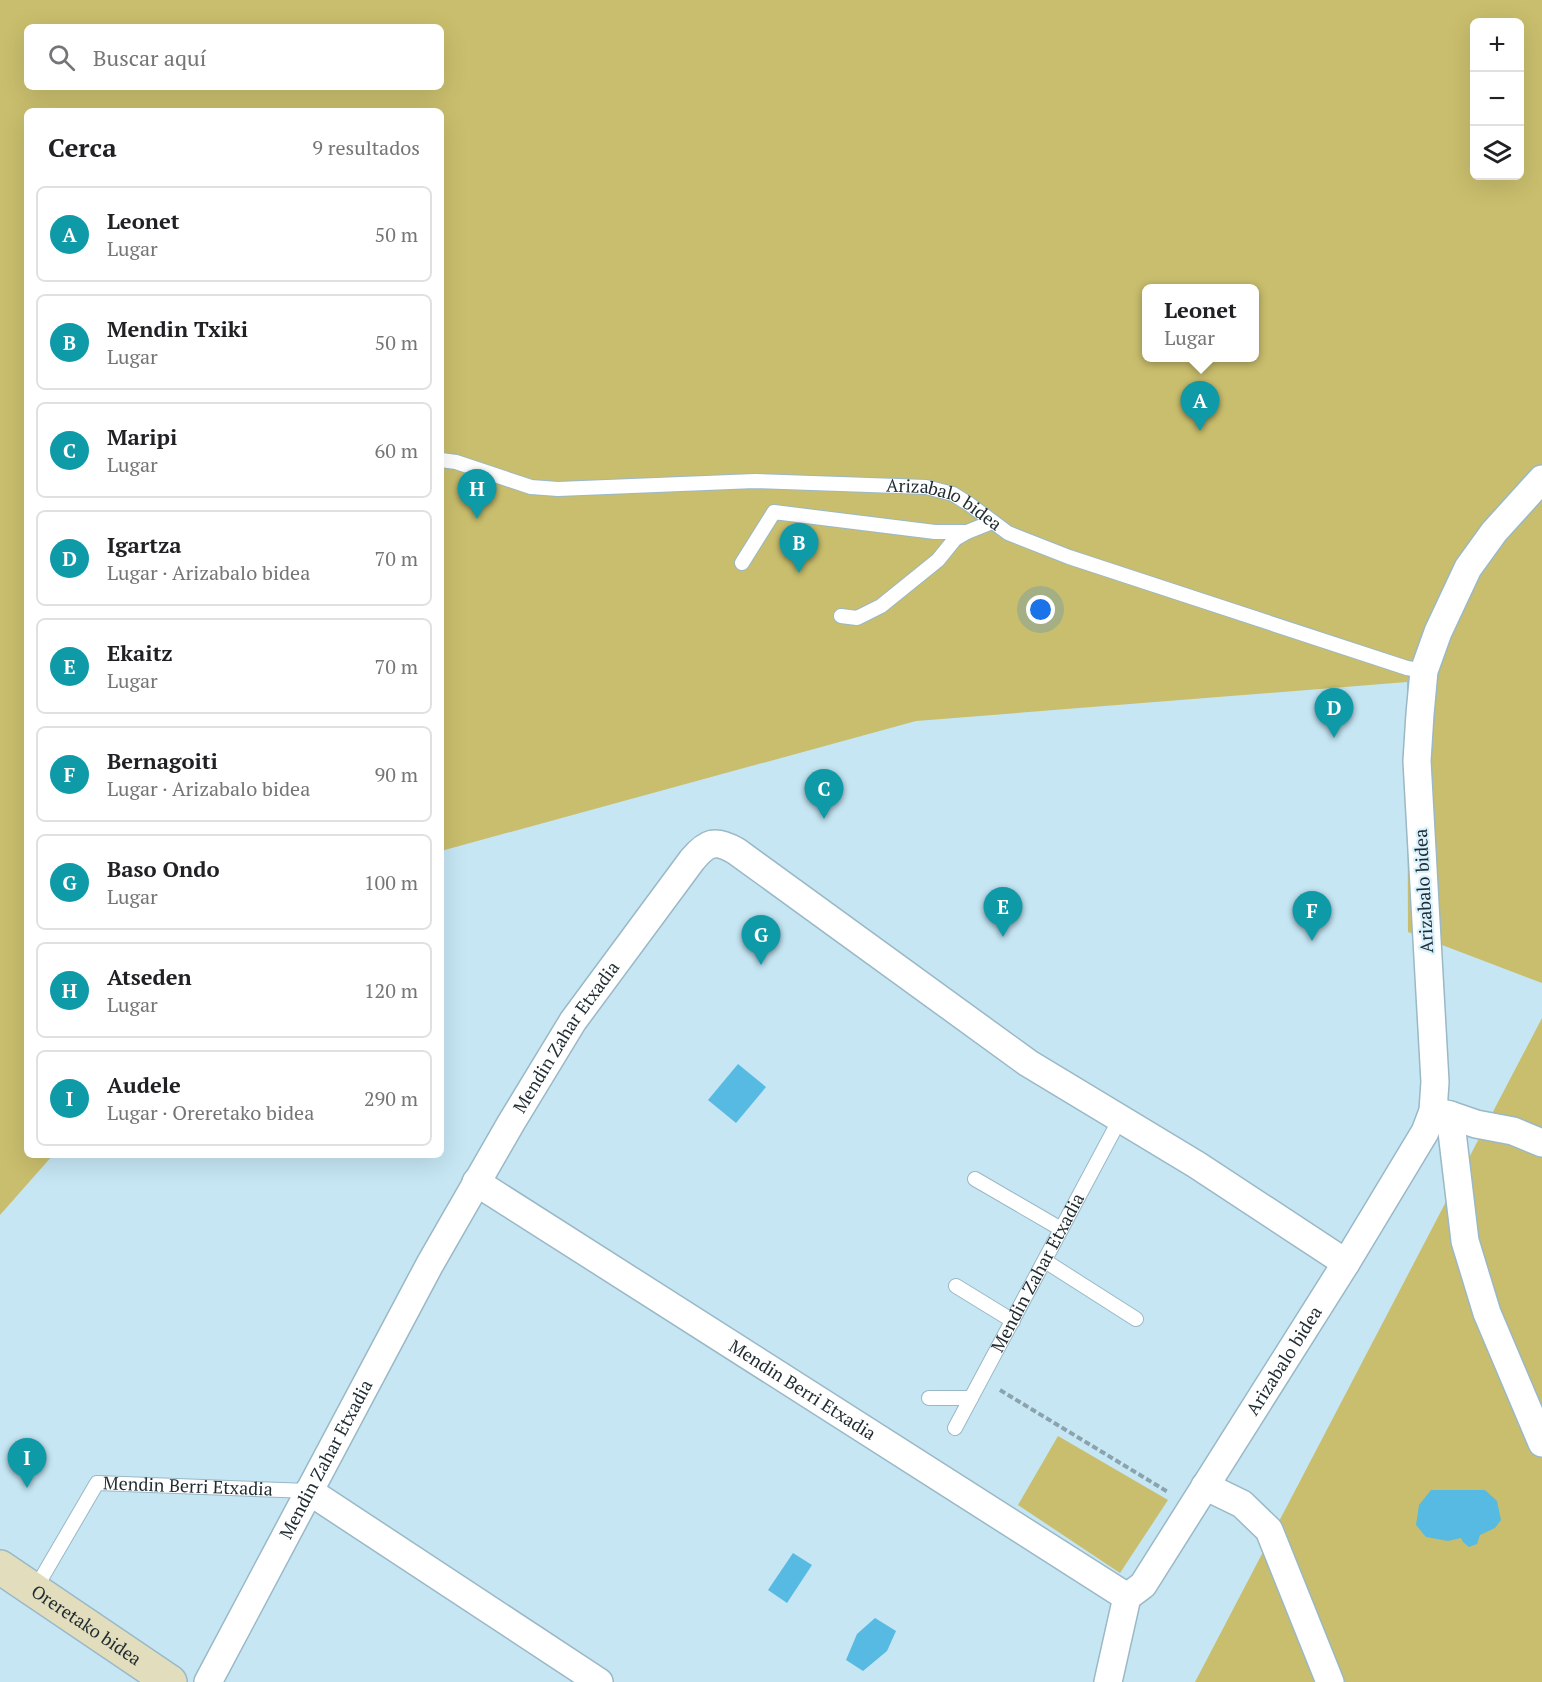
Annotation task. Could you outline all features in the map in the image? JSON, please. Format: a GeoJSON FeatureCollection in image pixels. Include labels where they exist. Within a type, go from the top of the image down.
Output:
{"type":"FeatureCollection","features":[{"type":"Feature","properties":{"kind":"main road","name":"Oreretako bidea"},"geometry":{"type":"LineString","coordinates":[[0,1567],[170,1682]]}},
{"type":"Feature","properties":{"kind":"street","name":"Arizabalo bidea"},"geometry":{"type":"LineString","coordinates":[[1542,479],[1494,532],[1468,568],[1438,632],[1425,671],[1417,761],[1435,1082],[1465,1241],[1487,1313],[1542,1443]]}},
{"type":"Feature","properties":{"kind":"street","name":"Mendin Zahar Etxadia"},"geometry":{"type":"LineString","coordinates":[[208,1682],[429,1264],[476,1182],[573,1021],[701,848],[723,844],[736,851],[1028,1063],[1197,1165],[1346,1263]]}},
{"type":"Feature","properties":{"kind":"street","name":"Arizabalo bidea"},"geometry":{"type":"LineString","coordinates":[[1127,1597],[1143,1585],[1346,1263],[1425,1132],[1441,1113]]}},
{"type":"Feature","properties":{"kind":"street"},"geometry":{"type":"LineString","coordinates":[[1441,1113],[1476,1124],[1512,1131],[1542,1143]]}},
{"type":"Feature","properties":{"kind":"street","name":"Mendin Berri Etxadia"},"geometry":{"type":"LineString","coordinates":[[476,1182],[1127,1597]]}},
{"type":"Feature","properties":{"kind":"street"},"geometry":{"type":"LineString","coordinates":[[309,1491],[599,1682]]}},
{"type":"Feature","properties":{"kind":"street"},"geometry":{"type":"LineString","coordinates":[[1199,1496],[1242,1504],[1269,1530],[1330,1682]]}},
{"type":"Feature","properties":{"kind":"street"},"geometry":{"type":"LineString","coordinates":[[1108,1682],[1127,1597]]}},
{"type":"Feature","properties":{"kind":"lane","name":"Arizabalo bidea"},"geometry":{"type":"LineString","coordinates":[[444,460],[531,487],[558,489],[755,481],[926,487],[953,494],[1008,533],[1069,557],[1407,668],[1425,671]]}},
{"type":"Feature","properties":{"kind":"lane"},"geometry":{"type":"LineString","coordinates":[[742,563],[774,512],[935,532],[967,532]]}},
{"type":"Feature","properties":{"kind":"lane"},"geometry":{"type":"LineString","coordinates":[[842,616],[857,618],[881,606],[938,560],[955,539],[992,522]]}},
{"type":"Feature","properties":{"kind":"lane","name":"Mendin Zahar Etxadia"},"geometry":{"type":"LineString","coordinates":[[955,1428],[1120,1119]]}},
{"type":"Feature","properties":{"kind":"lane"},"geometry":{"type":"LineString","coordinates":[[975,1179],[1061,1229]]}},
{"type":"Feature","properties":{"kind":"lane"},"geometry":{"type":"LineString","coordinates":[[1045,1261],[1136,1319]]}},
{"type":"Feature","properties":{"kind":"lane"},"geometry":{"type":"LineString","coordinates":[[956,1286],[1012,1321]]}},
{"type":"Feature","properties":{"kind":"lane"},"geometry":{"type":"LineString","coordinates":[[930,1398],[971,1398]]}},
{"type":"Feature","properties":{"kind":"lane","name":"Mendin Berri Etxadia"},"geometry":{"type":"LineString","coordinates":[[34,1591],[97,1483],[309,1491]]}},
{"type":"Feature","properties":{"kind":"path"},"geometry":{"type":"LineString","coordinates":[[981,1378],[1199,1496]]}},
{"type":"Feature","properties":{"kind":"shaded area"},"geometry":{"type":"Polygon","coordinates":[[[0,0],[1542,0],[1542,983],[1408,932],[1407,682],[916,721],[444,850],[444,108],[24,108],[24,1158],[50,1158],[0,1215],[0,0]]]}},
{"type":"Feature","properties":{"kind":"shaded area"},"geometry":{"type":"Polygon","coordinates":[[[1542,1018],[1542,1682],[1195,1682],[1217,1640],[1542,1018]]]}},
{"type":"Feature","properties":{"kind":"shaded area"},"geometry":{"type":"Polygon","coordinates":[[[1058,1436],[1168,1500],[1120,1573],[1018,1505],[1058,1436]]]}},
{"type":"Feature","properties":{"kind":"water"},"geometry":{"type":"Polygon","coordinates":[[[738,1064],[766,1087],[736,1123],[708,1100],[738,1064]]]}},
{"type":"Feature","properties":{"kind":"water"},"geometry":{"type":"Polygon","coordinates":[[[1431,1490],[1485,1490],[1497,1501],[1501,1520],[1495,1528],[1480,1535],[1477,1544],[1469,1547],[1461,1538],[1448,1541],[1426,1537],[1416,1525],[1419,1505],[1431,1490]]]}},
{"type":"Feature","properties":{"kind":"water"},"geometry":{"type":"Polygon","coordinates":[[[793,1553],[812,1565],[787,1603],[768,1590],[793,1553]]]}},
{"type":"Feature","properties":{"kind":"water"},"geometry":{"type":"Polygon","coordinates":[[[875,1618],[896,1631],[887,1651],[863,1671],[846,1660],[857,1634],[875,1618]]]}},
{"type":"Feature","properties":{"kind":"place","name":"Leonet"},"geometry":{"type":"Point","coordinates":[1200,431]}},
{"type":"Feature","properties":{"kind":"place","name":"Atseden"},"geometry":{"type":"Point","coordinates":[477,519]}},
{"type":"Feature","properties":{"kind":"place","name":"Mendin Txiki"},"geometry":{"type":"Point","coordinates":[799,573]}},
{"type":"Feature","properties":{"kind":"place","name":"Igartza"},"geometry":{"type":"Point","coordinates":[1334,738]}},
{"type":"Feature","properties":{"kind":"place","name":"Maripi"},"geometry":{"type":"Point","coordinates":[824,819]}},
{"type":"Feature","properties":{"kind":"place","name":"Ekaitz"},"geometry":{"type":"Point","coordinates":[1003,937]}},
{"type":"Feature","properties":{"kind":"place","name":"Bernagoiti"},"geometry":{"type":"Point","coordinates":[1312,941]}},
{"type":"Feature","properties":{"kind":"place","name":"Baso Ondo"},"geometry":{"type":"Point","coordinates":[761,965]}},
{"type":"Feature","properties":{"kind":"place","name":"Audele"},"geometry":{"type":"Point","coordinates":[27,1488]}}]}
